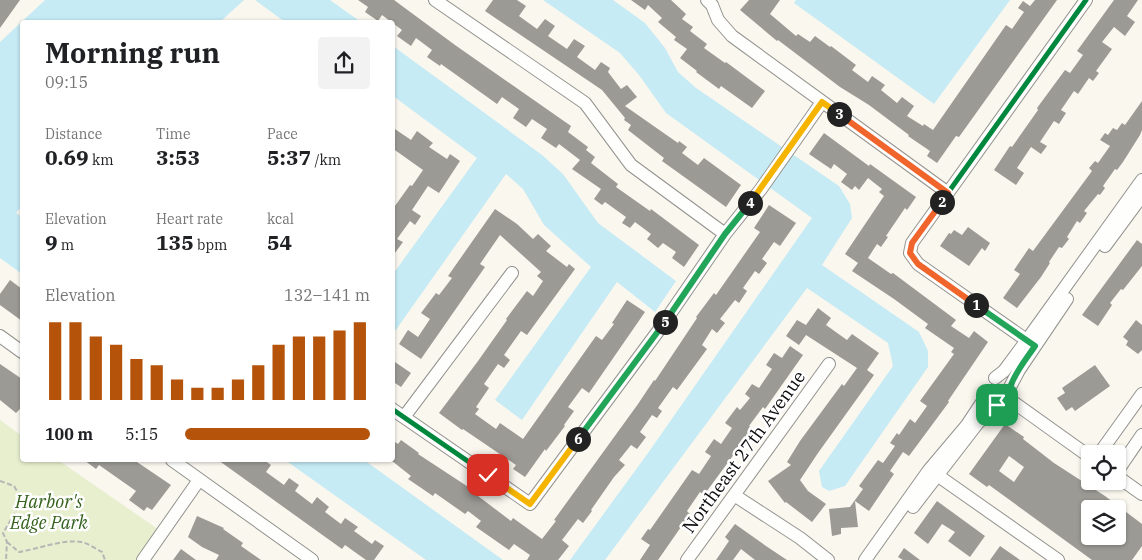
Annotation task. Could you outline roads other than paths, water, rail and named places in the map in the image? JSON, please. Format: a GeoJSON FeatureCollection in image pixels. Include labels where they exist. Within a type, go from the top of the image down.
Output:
{"type":"FeatureCollection","features":[{"type":"Feature","properties":{"kind":"street"},"geometry":{"type":"LineString","coordinates":[[435,0],[585,103],[631,165],[725,234]]}},
{"type":"Feature","properties":{"kind":"street"},"geometry":{"type":"LineString","coordinates":[[1031,343],[918,264],[910,253],[912,243],[1086,0]]}},
{"type":"Feature","properties":{"kind":"street"},"geometry":{"type":"LineString","coordinates":[[712,2],[718,20],[732,36],[948,193]]}},
{"type":"Feature","properties":{"kind":"street"},"geometry":{"type":"LineString","coordinates":[[395,411],[530,504],[659,330],[725,234],[760,189],[822,102]]}},
{"type":"Feature","properties":{"kind":"street"},"geometry":{"type":"LineString","coordinates":[[865,560],[933,473],[977,424],[1005,397],[1031,343],[1142,180]]}},
{"type":"Feature","properties":{"kind":"street"},"geometry":{"type":"LineString","coordinates":[[875,560],[985,398],[984,388],[990,380],[1004,371],[1031,343],[1067,298],[1142,196]]}},
{"type":"Feature","properties":{"kind":"street"},"geometry":{"type":"LineString","coordinates":[[404,417],[512,273]]}},
{"type":"Feature","properties":{"kind":"street"},"geometry":{"type":"LineString","coordinates":[[0,336],[20,351]]}},
{"type":"Feature","properties":{"kind":"street","name":"Northeast 27th Avenue"},"geometry":{"type":"LineString","coordinates":[[687,560],[829,364]]}},
{"type":"Feature","properties":{"kind":"street"},"geometry":{"type":"LineString","coordinates":[[995,378],[1005,380],[1005,397]]}},
{"type":"Feature","properties":{"kind":"street"},"geometry":{"type":"LineString","coordinates":[[1105,445],[1142,394]]}},
{"type":"Feature","properties":{"kind":"street"},"geometry":{"type":"LineString","coordinates":[[985,398],[992,404],[1005,397]]}},
{"type":"Feature","properties":{"kind":"street"},"geometry":{"type":"LineString","coordinates":[[1005,397],[1081,452]]}},
{"type":"Feature","properties":{"kind":"street"},"geometry":{"type":"LineString","coordinates":[[1126,458],[1142,435]]}},
{"type":"Feature","properties":{"kind":"street"},"geometry":{"type":"LineString","coordinates":[[175,462],[312,560]]}},
{"type":"Feature","properties":{"kind":"street"},"geometry":{"type":"LineString","coordinates":[[933,473],[1058,560]]}},
{"type":"Feature","properties":{"kind":"street"},"geometry":{"type":"LineString","coordinates":[[143,560],[199,480]]}},
{"type":"Feature","properties":{"kind":"street"},"geometry":{"type":"LineString","coordinates":[[1126,483],[1142,494]]}},
{"type":"Feature","properties":{"kind":"street"},"geometry":{"type":"LineString","coordinates":[[734,495],[800,538],[828,560]]}},
{"type":"Feature","properties":{"kind":"water"},"geometry":{"type":"Polygon","coordinates":[[[45,0],[244,0],[222,20],[24,20],[45,0]]]}},
{"type":"Feature","properties":{"kind":"water"},"geometry":{"type":"Polygon","coordinates":[[[255,0],[330,0],[358,20],[282,20],[255,0]]]}},
{"type":"Feature","properties":{"kind":"water"},"geometry":{"type":"Polygon","coordinates":[[[543,0],[613,0],[645,23],[665,48],[678,72],[696,88],[839,186],[850,204],[852,218],[822,265],[919,332],[928,351],[928,367],[845,486],[829,491],[822,487],[819,471],[893,366],[888,343],[807,288],[605,560],[570,560],[648,453],[812,218],[666,113],[639,75],[620,53],[543,0]]]}},
{"type":"Feature","properties":{"kind":"water"},"geometry":{"type":"Polygon","coordinates":[[[796,0],[1010,0],[934,104],[794,3],[796,0]]]}},
{"type":"Feature","properties":{"kind":"water"},"geometry":{"type":"Polygon","coordinates":[[[20,23],[20,208],[16,213],[20,216],[20,273],[0,258],[0,42],[20,23]]]}},
{"type":"Feature","properties":{"kind":"water"},"geometry":{"type":"Polygon","coordinates":[[[395,47],[542,155],[563,174],[598,223],[676,281],[655,312],[617,282],[522,420],[495,400],[591,267],[544,225],[523,189],[506,174],[395,331],[395,271],[477,158],[395,97],[395,47]]]}},
{"type":"Feature","properties":{"kind":"water"},"geometry":{"type":"Polygon","coordinates":[[[288,462],[367,462],[503,560],[426,560],[288,462]]]}},
{"type":"Feature","properties":{"kind":"park label","name":"Harbor's Edge Park"},"geometry":{"type":"Point","coordinates":[49,512]}}]}
